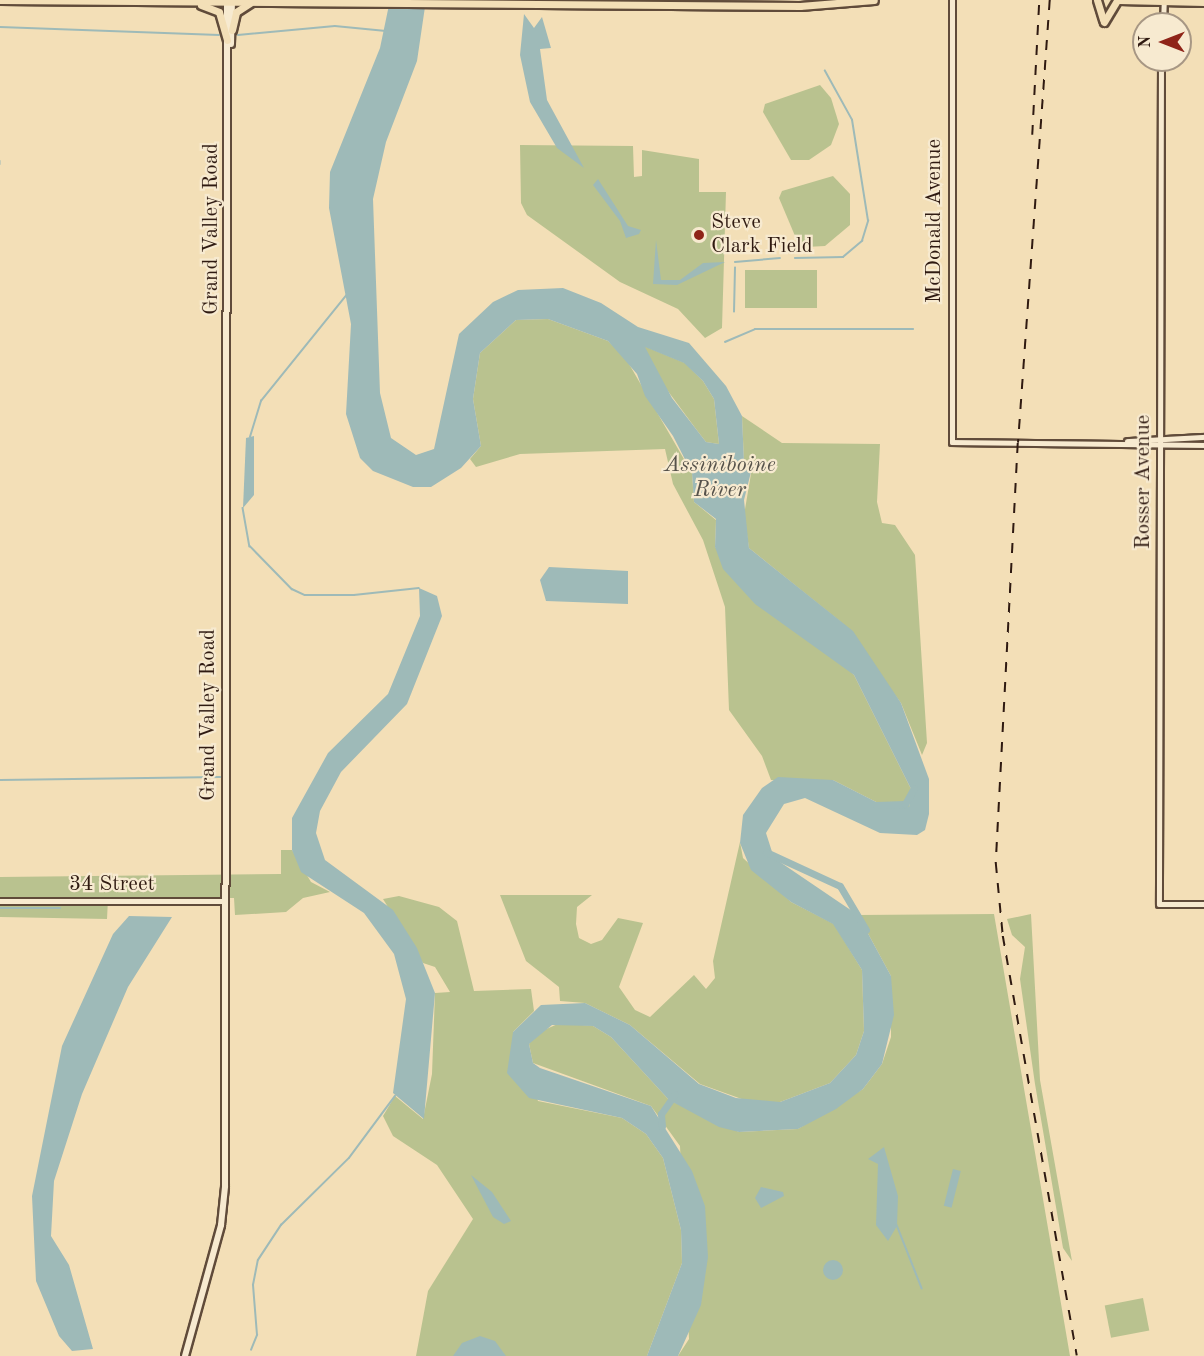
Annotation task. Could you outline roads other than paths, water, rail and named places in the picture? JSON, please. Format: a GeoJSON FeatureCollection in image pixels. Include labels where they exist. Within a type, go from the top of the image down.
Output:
{"type":"FeatureCollection","features":[{"type":"Feature","properties":{"kind":"main road"},"geometry":{"type":"LineString","coordinates":[[0,0],[733,2],[874,0]]}},
{"type":"Feature","properties":{"kind":"main road"},"geometry":{"type":"LineString","coordinates":[[1097,0],[1104,22],[1118,0],[1204,2]]}},
{"type":"Feature","properties":{"kind":"main road"},"geometry":{"type":"LineString","coordinates":[[150,1],[212,7],[222,17],[227,40]]}},
{"type":"Feature","properties":{"kind":"main road","name":"Grand Valley Road"},"geometry":{"type":"LineString","coordinates":[[185,1356],[225,1195],[229,68],[232,30],[229,1]]}},
{"type":"Feature","properties":{"kind":"main road","name":"Grand Valley Road"},"geometry":{"type":"LineString","coordinates":[[229,1],[227,40],[229,68]]}},
{"type":"Feature","properties":{"kind":"main road"},"geometry":{"type":"LineString","coordinates":[[232,30],[238,9],[260,1]]}},
{"type":"Feature","properties":{"kind":"street","name":"McDonald Avenue"},"geometry":{"type":"LineString","coordinates":[[952,0],[952,442],[1123,442]]}},
{"type":"Feature","properties":{"kind":"street","name":"Rosser Avenue"},"geometry":{"type":"LineString","coordinates":[[1161,72],[1159,904],[1204,904]]}},
{"type":"Feature","properties":{"kind":"street"},"geometry":{"type":"LineString","coordinates":[[1123,442],[1161,437],[1204,437]]}},
{"type":"Feature","properties":{"kind":"street"},"geometry":{"type":"LineString","coordinates":[[1123,442],[1204,445]]}},
{"type":"Feature","properties":{"kind":"street","name":"34 Street"},"geometry":{"type":"LineString","coordinates":[[0,902],[225,901]]}},
{"type":"Feature","properties":{"kind":"water","name":"Assiniboine River"},"geometry":{"type":"Polygon","coordinates":[[[390,0],[426,0],[417,61],[386,142],[373,199],[380,393],[391,438],[416,455],[434,449],[459,334],[493,302],[518,290],[563,288],[601,303],[638,327],[689,343],[726,386],[742,416],[744,462],[752,468],[744,500],[749,548],[853,631],[901,703],[929,779],[929,814],[925,830],[917,835],[880,833],[805,798],[784,804],[766,833],[774,858],[858,915],[891,976],[894,1015],[882,1064],[863,1089],[836,1109],[798,1129],[739,1132],[719,1127],[669,1100],[611,1037],[593,1026],[552,1025],[529,1044],[533,1063],[540,1068],[651,1106],[692,1171],[705,1206],[708,1257],[701,1305],[678,1356],[647,1356],[682,1263],[681,1230],[663,1158],[646,1134],[622,1118],[529,1098],[507,1073],[513,1032],[541,1005],[585,1003],[630,1025],[699,1084],[736,1098],[780,1102],[830,1083],[856,1055],[864,1031],[862,970],[833,924],[791,902],[751,870],[740,843],[743,815],[762,788],[778,777],[833,780],[888,808],[909,807],[911,789],[854,675],[755,604],[723,569],[715,547],[716,519],[694,502],[692,473],[673,436],[645,396],[637,374],[608,341],[548,319],[516,320],[480,353],[473,399],[481,446],[461,468],[431,487],[413,487],[373,471],[360,458],[346,414],[351,324],[329,208],[330,172],[380,48],[390,0]],[[645,347],[672,398],[706,442],[719,444],[714,399],[703,381],[684,363],[645,347]]]}},
{"type":"Feature","properties":{"kind":"water"},"geometry":{"type":"Polygon","coordinates":[[[524,14],[534,28],[542,17],[551,48],[540,49],[547,100],[584,168],[557,148],[530,102],[520,55],[524,14]]]}},
{"type":"Feature","properties":{"kind":"water"},"geometry":{"type":"Polygon","coordinates":[[[598,179],[628,226],[641,230],[639,234],[626,238],[620,221],[593,185],[598,179]]]}},
{"type":"Feature","properties":{"kind":"water"},"geometry":{"type":"Polygon","coordinates":[[[656,240],[661,280],[680,280],[703,263],[725,262],[677,285],[653,284],[656,240]]]}},
{"type":"Feature","properties":{"kind":"water"},"geometry":{"type":"Polygon","coordinates":[[[254,436],[254,495],[243,508],[246,438],[254,436]]]}},
{"type":"Feature","properties":{"kind":"water"},"geometry":{"type":"Polygon","coordinates":[[[549,567],[628,571],[628,604],[546,601],[540,580],[549,567]]]}},
{"type":"Feature","properties":{"kind":"water"},"geometry":{"type":"Polygon","coordinates":[[[419,588],[437,596],[442,616],[407,704],[341,772],[320,811],[316,833],[325,860],[393,910],[417,948],[435,993],[424,1119],[393,1093],[406,999],[394,954],[364,913],[301,872],[292,850],[292,818],[328,753],[388,694],[420,616],[419,588]]]}},
{"type":"Feature","properties":{"kind":"water"},"geometry":{"type":"Polygon","coordinates":[[[129,916],[172,917],[128,987],[82,1094],[54,1181],[51,1236],[69,1265],[93,1349],[72,1351],[59,1336],[36,1281],[32,1196],[62,1046],[113,934],[129,916]]]}},
{"type":"Feature","properties":{"kind":"water"},"geometry":{"type":"Polygon","coordinates":[[[884,1147],[898,1196],[897,1226],[888,1241],[876,1225],[878,1164],[868,1159],[884,1147]]]}},
{"type":"Feature","properties":{"kind":"water"},"geometry":{"type":"Polygon","coordinates":[[[953,1169],[961,1171],[952,1208],[944,1206],[953,1169]]]}},
{"type":"Feature","properties":{"kind":"water"},"geometry":{"type":"Polygon","coordinates":[[[471,1175],[492,1192],[511,1221],[504,1224],[493,1217],[471,1175]]]}},
{"type":"Feature","properties":{"kind":"water"},"geometry":{"type":"Polygon","coordinates":[[[761,1187],[783,1192],[784,1196],[761,1208],[755,1198],[761,1187]]]}},
{"type":"Feature","properties":{"kind":"water"},"geometry":{"type":"Polygon","coordinates":[[[833,1260],[840,1263],[843,1270],[840,1277],[833,1280],[826,1277],[823,1270],[826,1263],[833,1260]]]}},
{"type":"Feature","properties":{"kind":"water"},"geometry":{"type":"Polygon","coordinates":[[[480,1336],[495,1341],[506,1356],[453,1356],[462,1343],[480,1336]]]}},
{"type":"Feature","properties":{"kind":"waterway"},"geometry":{"type":"LineString","coordinates":[[238,35],[335,26],[386,31]]}},
{"type":"Feature","properties":{"kind":"waterway"},"geometry":{"type":"LineString","coordinates":[[0,27],[219,35]]}},
{"type":"Feature","properties":{"kind":"waterway"},"geometry":{"type":"LineString","coordinates":[[795,258],[843,257],[862,241],[868,221],[852,120],[825,71]]}},
{"type":"Feature","properties":{"kind":"waterway"},"geometry":{"type":"LineString","coordinates":[[735,262],[780,258]]}},
{"type":"Feature","properties":{"kind":"waterway"},"geometry":{"type":"LineString","coordinates":[[734,312],[735,268]]}},
{"type":"Feature","properties":{"kind":"waterway"},"geometry":{"type":"LineString","coordinates":[[250,437],[261,401],[349,292]]}},
{"type":"Feature","properties":{"kind":"waterway"},"geometry":{"type":"LineString","coordinates":[[725,342],[755,329],[913,329]]}},
{"type":"Feature","properties":{"kind":"waterway"},"geometry":{"type":"LineString","coordinates":[[243,508],[250,546],[292,589],[305,595],[354,595],[419,588]]}},
{"type":"Feature","properties":{"kind":"waterway"},"geometry":{"type":"LineString","coordinates":[[0,780],[220,777]]}},
{"type":"Feature","properties":{"kind":"waterway","name":"Assiniboine River"},"geometry":{"type":"LineString","coordinates":[[876,805],[905,804],[914,788]]}},
{"type":"Feature","properties":{"kind":"waterway","name":"Assiniboine River"},"geometry":{"type":"LineString","coordinates":[[766,852],[840,886],[866,930]]}},
{"type":"Feature","properties":{"kind":"waterway"},"geometry":{"type":"LineString","coordinates":[[0,908],[60,908]]}},
{"type":"Feature","properties":{"kind":"waterway","name":"Assiniboine River"},"geometry":{"type":"LineString","coordinates":[[662,1126],[661,1114],[675,1094]]}},
{"type":"Feature","properties":{"kind":"waterway"},"geometry":{"type":"LineString","coordinates":[[251,1350],[257,1335],[253,1285],[258,1260],[281,1225],[349,1158],[395,1096]]}},
{"type":"Feature","properties":{"kind":"waterway"},"geometry":{"type":"LineString","coordinates":[[897,1225],[922,1288]]}},
{"type":"Feature","properties":{"kind":"railway"},"geometry":{"type":"LineString","coordinates":[[1032,135],[1039,0]]}},
{"type":"Feature","properties":{"kind":"railway"},"geometry":{"type":"LineString","coordinates":[[1050,0],[1018,443],[996,863],[1003,936],[1077,1356]]}},
{"type":"Feature","properties":{"kind":"place","name":"Steve Clark Field"},"geometry":{"type":"Point","coordinates":[699,235]}}]}
